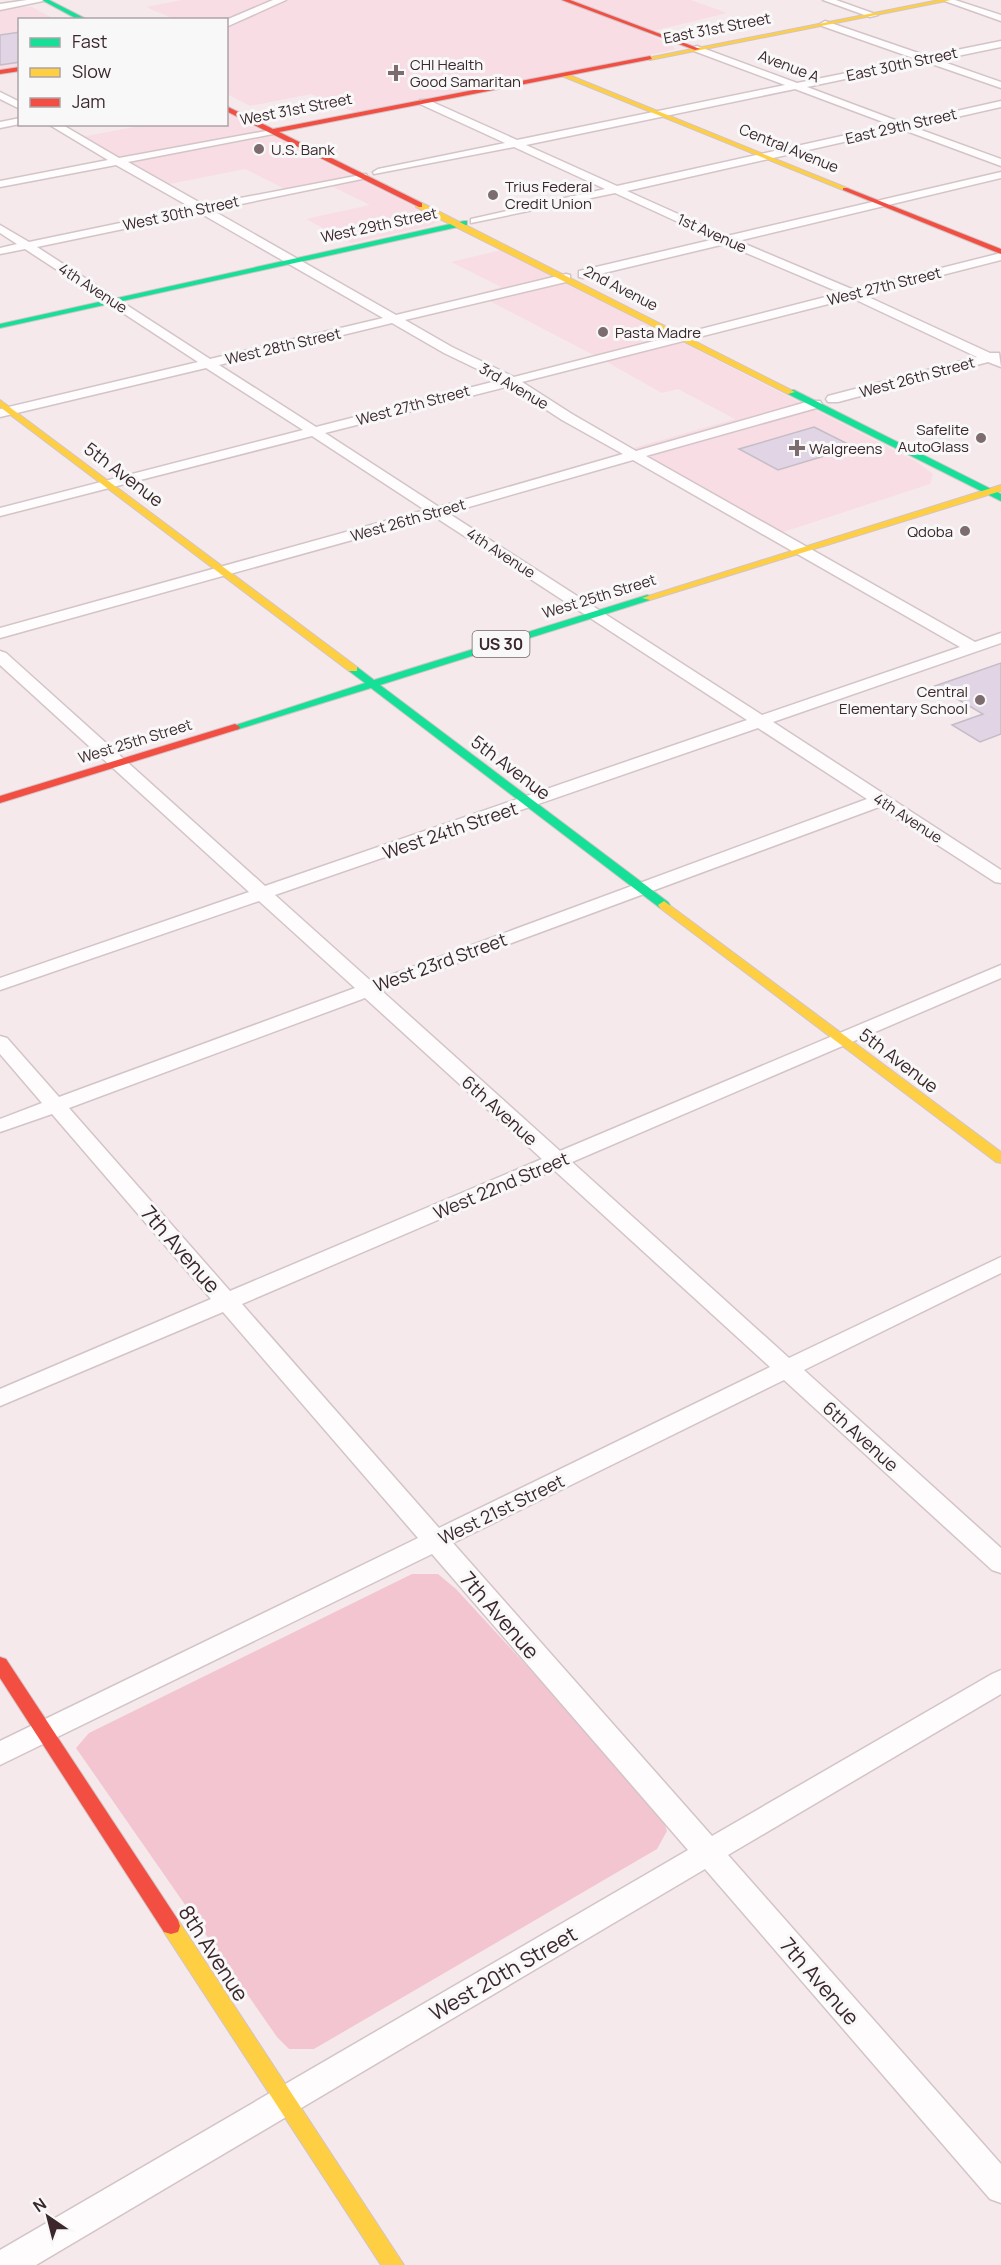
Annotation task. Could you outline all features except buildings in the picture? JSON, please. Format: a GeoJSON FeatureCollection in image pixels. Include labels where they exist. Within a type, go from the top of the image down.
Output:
{"type":"FeatureCollection","features":[{"type":"Feature","properties":{"kind":"street"},"geometry":{"type":"LineString","coordinates":[[228,23],[270,0]]}},
{"type":"Feature","properties":{"kind":"street"},"geometry":{"type":"LineString","coordinates":[[260,7],[282,0]]}},
{"type":"Feature","properties":{"kind":"street","name":"Avenue A"},"geometry":{"type":"LineString","coordinates":[[565,0],[905,125],[1001,163]]}},
{"type":"Feature","properties":{"kind":"street"},"geometry":{"type":"LineString","coordinates":[[827,0],[873,15]]}},
{"type":"Feature","properties":{"kind":"street"},"geometry":{"type":"LineString","coordinates":[[947,0],[1001,18]]}},
{"type":"Feature","properties":{"kind":"street","name":"East 31st Street"},"geometry":{"type":"LineString","coordinates":[[564,75],[947,0]]}},
{"type":"Feature","properties":{"kind":"street"},"geometry":{"type":"LineString","coordinates":[[36,1],[61,18]]}},
{"type":"Feature","properties":{"kind":"street"},"geometry":{"type":"LineString","coordinates":[[0,7],[36,1],[80,18]]}},
{"type":"Feature","properties":{"kind":"street"},"geometry":{"type":"LineString","coordinates":[[825,24],[1001,85]]}},
{"type":"Feature","properties":{"kind":"street","name":"East 30th Street"},"geometry":{"type":"LineString","coordinates":[[661,114],[1001,44]]}},
{"type":"Feature","properties":{"kind":"street"},"geometry":{"type":"LineString","coordinates":[[0,72],[18,69]]}},
{"type":"Feature","properties":{"kind":"street","name":"West 31st Street"},"geometry":{"type":"LineString","coordinates":[[0,183],[564,75]]}},
{"type":"Feature","properties":{"kind":"street","name":"Central Avenue"},"geometry":{"type":"LineString","coordinates":[[564,75],[1001,254]]}},
{"type":"Feature","properties":{"kind":"street"},"geometry":{"type":"LineString","coordinates":[[0,95],[18,104]]}},
{"type":"Feature","properties":{"kind":"street","name":"2nd Avenue"},"geometry":{"type":"LineString","coordinates":[[228,99],[987,476],[998,490]]}},
{"type":"Feature","properties":{"kind":"street","name":"1st Avenue"},"geometry":{"type":"LineString","coordinates":[[424,102],[726,240],[997,359]]}},
{"type":"Feature","properties":{"kind":"street","name":"East 29th Street"},"geometry":{"type":"LineString","coordinates":[[765,156],[1001,104]]}},
{"type":"Feature","properties":{"kind":"street","name":"2nd Avenue"},"geometry":{"type":"LineString","coordinates":[[228,109],[969,482],[998,490]]}},
{"type":"Feature","properties":{"kind":"street"},"geometry":{"type":"LineString","coordinates":[[378,172],[661,114]]}},
{"type":"Feature","properties":{"kind":"street"},"geometry":{"type":"LineString","coordinates":[[0,124],[18,121]]}},
{"type":"Feature","properties":{"kind":"street","name":"3rd Avenue"},"geometry":{"type":"LineString","coordinates":[[56,126],[448,350],[510,380],[634,456],[974,648]]}},
{"type":"Feature","properties":{"kind":"street","name":"West 29th Street"},"geometry":{"type":"LineString","coordinates":[[0,326],[765,156]]}},
{"type":"Feature","properties":{"kind":"street"},"geometry":{"type":"LineString","coordinates":[[583,274],[1001,175]]}},
{"type":"Feature","properties":{"kind":"street","name":"West 30th Street"},"geometry":{"type":"LineString","coordinates":[[0,251],[362,176]]}},
{"type":"Feature","properties":{"kind":"street","name":"4th Avenue"},"geometry":{"type":"LineString","coordinates":[[0,228],[1001,878]]}},
{"type":"Feature","properties":{"kind":"street","name":"West 27th Street"},"geometry":{"type":"LineString","coordinates":[[0,512],[510,380],[683,338],[1001,254]]}},
{"type":"Feature","properties":{"kind":"street","name":"West 28th Street"},"geometry":{"type":"LineString","coordinates":[[3,409],[209,363],[566,278]]}},
{"type":"Feature","properties":{"kind":"street","name":"West 26th Street"},"geometry":{"type":"LineString","coordinates":[[833,399],[997,359]]}},
{"type":"Feature","properties":{"kind":"street","name":"West 26th Street"},"geometry":{"type":"LineString","coordinates":[[0,633],[438,512],[815,404]]}},
{"type":"Feature","properties":{"kind":"street","name":"5th Avenue"},"geometry":{"type":"LineString","coordinates":[[3,409],[108,484],[224,572],[348,672],[372,684],[1001,1159]]}},
{"type":"Feature","properties":{"kind":"street"},"geometry":{"type":"LineString","coordinates":[[946,489],[987,476]]}},
{"type":"Feature","properties":{"kind":"street","name":"West 25th Street"},"geometry":{"type":"LineString","coordinates":[[0,800],[105,751],[372,684],[998,490]]}},
{"type":"Feature","properties":{"kind":"street"},"geometry":{"type":"LineString","coordinates":[[759,546],[803,532]]}},
{"type":"Feature","properties":{"kind":"street","name":"West 25th Street"},"geometry":{"type":"LineString","coordinates":[[553,609],[598,595]]}},
{"type":"Feature","properties":{"kind":"street","name":"West 24th Street"},"geometry":{"type":"LineString","coordinates":[[0,984],[761,723],[1001,638]]}},
{"type":"Feature","properties":{"kind":"street","name":"6th Avenue"},"geometry":{"type":"LineString","coordinates":[[0,656],[1001,1563]]}},
{"type":"Feature","properties":{"kind":"street"},"geometry":{"type":"LineString","coordinates":[[348,672],[375,663]]}},
{"type":"Feature","properties":{"kind":"street","name":"West 23rd Street"},"geometry":{"type":"LineString","coordinates":[[0,1126],[881,800]]}},
{"type":"Feature","properties":{"kind":"street","name":"West 22nd Street"},"geometry":{"type":"LineString","coordinates":[[0,1398],[1001,971]]}},
{"type":"Feature","properties":{"kind":"street","name":"7th Avenue"},"geometry":{"type":"LineString","coordinates":[[0,1042],[1001,2188]]}},
{"type":"Feature","properties":{"kind":"street","name":"West 21st Street"},"geometry":{"type":"LineString","coordinates":[[0,1754],[1001,1264]]}},
{"type":"Feature","properties":{"kind":"street","name":"8th Avenue"},"geometry":{"type":"LineString","coordinates":[[0,1664],[393,2265]]}},
{"type":"Feature","properties":{"kind":"street","name":"West 20th Street"},"geometry":{"type":"LineString","coordinates":[[5,2265],[1001,1681]]}},
{"type":"Feature","properties":{"kind":"shaded area","name":"CHI Health Good Samaritan"},"geometry":{"type":"Polygon","coordinates":[[[182,0],[691,0],[727,13],[645,33],[672,45],[675,49],[669,51],[359,114],[311,94],[250,106],[228,95],[228,18],[172,18],[146,7],[182,0]]]}},
{"type":"Feature","properties":{"kind":"shaded area"},"geometry":{"type":"Polygon","coordinates":[[[17,6],[32,7],[52,18],[18,18],[18,67],[0,70],[0,9],[17,6]]]}},
{"type":"Feature","properties":{"kind":"shaded area"},"geometry":{"type":"Polygon","coordinates":[[[228,114],[441,220],[429,226],[351,243],[306,219],[370,205],[329,185],[291,192],[245,169],[154,187],[70,139],[140,126],[228,126],[228,114]]]}},
{"type":"Feature","properties":{"kind":"shaded area"},"geometry":{"type":"Polygon","coordinates":[[[501,250],[917,462],[933,474],[930,484],[765,538],[762,533],[644,466],[616,453],[735,419],[678,389],[662,393],[476,294],[501,287],[451,262],[501,250]]]}},
{"type":"Feature","properties":{"kind":"shaded area"},"geometry":{"type":"Polygon","coordinates":[[[412,1574],[438,1574],[456,1589],[660,1811],[667,1831],[657,1849],[314,2049],[289,2049],[277,2037],[76,1748],[89,1733],[412,1574]]]}},
{"type":"Feature","properties":{"kind":"traffic: fast"},"geometry":{"type":"LineString","coordinates":[[45,0],[81,18]]}},
{"type":"Feature","properties":{"kind":"traffic: fast"},"geometry":{"type":"LineString","coordinates":[[0,326],[464,223]]}},
{"type":"Feature","properties":{"kind":"traffic: fast"},"geometry":{"type":"LineString","coordinates":[[791,392],[1001,498]]}},
{"type":"Feature","properties":{"kind":"traffic: fast"},"geometry":{"type":"LineString","coordinates":[[235,727],[647,598]]}},
{"type":"Feature","properties":{"kind":"traffic: fast"},"geometry":{"type":"LineString","coordinates":[[353,669],[664,905]]}},
{"type":"Feature","properties":{"kind":"traffic: slow"},"geometry":{"type":"LineString","coordinates":[[650,58],[948,0]]}},
{"type":"Feature","properties":{"kind":"traffic: slow"},"geometry":{"type":"LineString","coordinates":[[564,75],[845,189]]}},
{"type":"Feature","properties":{"kind":"traffic: slow"},"geometry":{"type":"LineString","coordinates":[[419,205],[791,392]]}},
{"type":"Feature","properties":{"kind":"traffic: slow"},"geometry":{"type":"LineString","coordinates":[[0,403],[353,669]]}},
{"type":"Feature","properties":{"kind":"traffic: slow"},"geometry":{"type":"LineString","coordinates":[[647,598],[1001,488]]}},
{"type":"Feature","properties":{"kind":"traffic: slow"},"geometry":{"type":"LineString","coordinates":[[664,905],[1001,1159]]}},
{"type":"Feature","properties":{"kind":"traffic: slow"},"geometry":{"type":"LineString","coordinates":[[171,1926],[393,2265]]}},
{"type":"Feature","properties":{"kind":"traffic: jam"},"geometry":{"type":"LineString","coordinates":[[565,0],[697,49]]}},
{"type":"Feature","properties":{"kind":"traffic: jam"},"geometry":{"type":"LineString","coordinates":[[273,131],[650,58]]}},
{"type":"Feature","properties":{"kind":"traffic: jam"},"geometry":{"type":"LineString","coordinates":[[0,72],[18,69]]}},
{"type":"Feature","properties":{"kind":"traffic: jam"},"geometry":{"type":"LineString","coordinates":[[228,109],[419,205]]}},
{"type":"Feature","properties":{"kind":"traffic: jam"},"geometry":{"type":"LineString","coordinates":[[845,189],[1001,252]]}},
{"type":"Feature","properties":{"kind":"traffic: jam"},"geometry":{"type":"LineString","coordinates":[[0,800],[235,727]]}},
{"type":"Feature","properties":{"kind":"traffic: jam"},"geometry":{"type":"LineString","coordinates":[[0,1664],[171,1926]]}},
{"type":"Feature","properties":{"kind":"place","name":"CHI Health Good Samaritan"},"geometry":{"type":"Point","coordinates":[396,73]}},
{"type":"Feature","properties":{"kind":"place","name":"U.S. Bank"},"geometry":{"type":"Point","coordinates":[259,149]}},
{"type":"Feature","properties":{"kind":"place","name":"Trius Federal Credit Union"},"geometry":{"type":"Point","coordinates":[493,195]}},
{"type":"Feature","properties":{"kind":"place","name":"Pasta Madre"},"geometry":{"type":"Point","coordinates":[603,332]}},
{"type":"Feature","properties":{"kind":"place","name":"Safelite AutoGlass"},"geometry":{"type":"Point","coordinates":[981,438]}},
{"type":"Feature","properties":{"kind":"place","name":"Walgreens"},"geometry":{"type":"Point","coordinates":[797,448]}},
{"type":"Feature","properties":{"kind":"place","name":"Qdoba"},"geometry":{"type":"Point","coordinates":[965,531]}},
{"type":"Feature","properties":{"kind":"place","name":"Central Elementary School"},"geometry":{"type":"Point","coordinates":[980,700]}}]}
